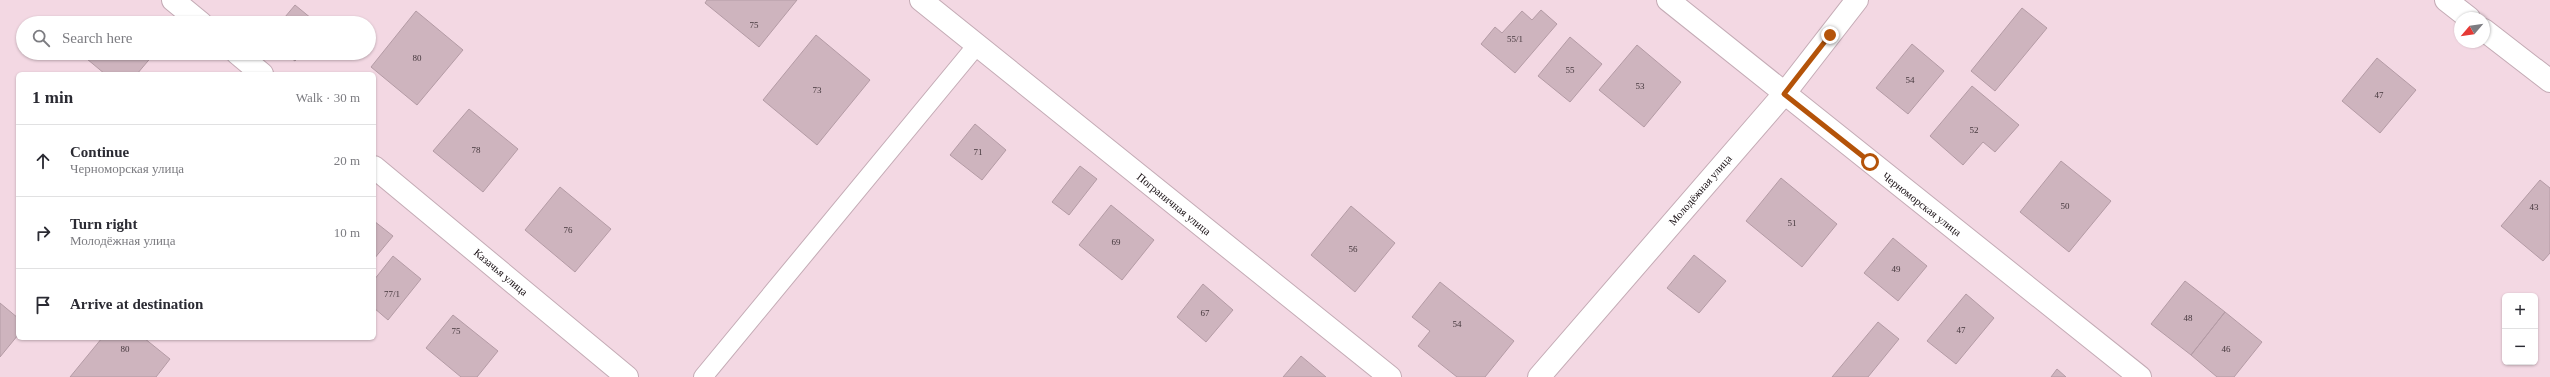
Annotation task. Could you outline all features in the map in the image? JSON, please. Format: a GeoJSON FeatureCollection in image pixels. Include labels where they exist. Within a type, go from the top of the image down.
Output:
{"type":"FeatureCollection","features":[{"type":"Feature","properties":{"kind":"street"},"geometry":{"type":"LineString","coordinates":[[174,0],[193,16]]}},
{"type":"Feature","properties":{"kind":"street","name":"Пограничная улица"},"geometry":{"type":"LineString","coordinates":[[921,0],[1390,377]]}},
{"type":"Feature","properties":{"kind":"street","name":"Черноморская улица"},"geometry":{"type":"LineString","coordinates":[[1668,0],[2140,377]]}},
{"type":"Feature","properties":{"kind":"street","name":"Молодёжная улица"},"geometry":{"type":"LineString","coordinates":[[1539,377],[1784,94],[1857,0]]}},
{"type":"Feature","properties":{"kind":"street"},"geometry":{"type":"LineString","coordinates":[[2446,0],[2461,12]]}},
{"type":"Feature","properties":{"kind":"street"},"geometry":{"type":"LineString","coordinates":[[2490,35],[2550,81]]}},
{"type":"Feature","properties":{"kind":"street"},"geometry":{"type":"LineString","coordinates":[[245,60],[260,72]]}},
{"type":"Feature","properties":{"kind":"street","name":"Казачья улица"},"geometry":{"type":"LineString","coordinates":[[376,169],[627,377]]}},
{"type":"Feature","properties":{"kind":"lane"},"geometry":{"type":"LineString","coordinates":[[703,377],[977,45]]}},
{"type":"Feature","properties":{"kind":"building"},"geometry":{"type":"Polygon","coordinates":[[[707,0],[797,0],[759,47],[705,3],[707,0]]]}},
{"type":"Feature","properties":{"kind":"building"},"geometry":{"type":"Polygon","coordinates":[[[295,5],[308,16],[286,16],[295,5]]]}},
{"type":"Feature","properties":{"kind":"building"},"geometry":{"type":"Polygon","coordinates":[[[2022,8],[2047,28],[1995,91],[1971,71],[2022,8]]]}},
{"type":"Feature","properties":{"kind":"building"},"geometry":{"type":"Polygon","coordinates":[[[1541,10],[1557,24],[1515,73],[1481,44],[1495,27],[1502,33],[1522,11],[1532,20],[1541,10]]]}},
{"type":"Feature","properties":{"kind":"building"},"geometry":{"type":"Polygon","coordinates":[[[416,11],[463,50],[417,105],[371,67],[416,11]]]}},
{"type":"Feature","properties":{"kind":"building"},"geometry":{"type":"Polygon","coordinates":[[[816,35],[870,80],[817,145],[763,100],[816,35]]]}},
{"type":"Feature","properties":{"kind":"building"},"geometry":{"type":"Polygon","coordinates":[[[1570,37],[1602,64],[1570,102],[1538,76],[1570,37]]]}},
{"type":"Feature","properties":{"kind":"building"},"geometry":{"type":"Polygon","coordinates":[[[1912,44],[1944,71],[1908,114],[1876,88],[1912,44]]]}},
{"type":"Feature","properties":{"kind":"building"},"geometry":{"type":"Polygon","coordinates":[[[1637,45],[1681,82],[1644,127],[1599,90],[1637,45]]]}},
{"type":"Feature","properties":{"kind":"building"},"geometry":{"type":"Polygon","coordinates":[[[2377,58],[2416,90],[2380,133],[2342,101],[2377,58]]]}},
{"type":"Feature","properties":{"kind":"building"},"geometry":{"type":"Polygon","coordinates":[[[88,60],[149,60],[139,72],[103,72],[88,60]]]}},
{"type":"Feature","properties":{"kind":"building"},"geometry":{"type":"Polygon","coordinates":[[[1972,86],[2019,125],[1995,152],[1983,142],[1963,165],[1930,136],[1972,86]]]}},
{"type":"Feature","properties":{"kind":"building"},"geometry":{"type":"Polygon","coordinates":[[[469,109],[518,149],[483,192],[433,151],[469,109]]]}},
{"type":"Feature","properties":{"kind":"building"},"geometry":{"type":"Polygon","coordinates":[[[975,124],[1006,150],[982,180],[950,155],[975,124]]]}},
{"type":"Feature","properties":{"kind":"building"},"geometry":{"type":"Polygon","coordinates":[[[2061,161],[2111,201],[2069,252],[2020,212],[2061,161]]]}},
{"type":"Feature","properties":{"kind":"building"},"geometry":{"type":"Polygon","coordinates":[[[1080,166],[1097,179],[1069,215],[1052,202],[1080,166]]]}},
{"type":"Feature","properties":{"kind":"building"},"geometry":{"type":"Polygon","coordinates":[[[1781,178],[1837,224],[1802,267],[1746,221],[1781,178]]]}},
{"type":"Feature","properties":{"kind":"building"},"geometry":{"type":"Polygon","coordinates":[[[2540,180],[2550,188],[2550,253],[2543,261],[2501,226],[2540,180]]]}},
{"type":"Feature","properties":{"kind":"building"},"geometry":{"type":"Polygon","coordinates":[[[560,187],[611,229],[575,272],[525,230],[560,187]]]}},
{"type":"Feature","properties":{"kind":"building"},"geometry":{"type":"Polygon","coordinates":[[[1111,205],[1154,240],[1122,280],[1079,245],[1111,205]]]}},
{"type":"Feature","properties":{"kind":"building"},"geometry":{"type":"Polygon","coordinates":[[[1351,206],[1395,243],[1355,292],[1311,255],[1351,206]]]}},
{"type":"Feature","properties":{"kind":"building"},"geometry":{"type":"Polygon","coordinates":[[[376,223],[393,236],[376,257],[376,223]]]}},
{"type":"Feature","properties":{"kind":"building"},"geometry":{"type":"Polygon","coordinates":[[[1893,238],[1927,266],[1898,301],[1864,273],[1893,238]]]}},
{"type":"Feature","properties":{"kind":"building"},"geometry":{"type":"Polygon","coordinates":[[[1694,255],[1726,281],[1699,313],[1667,288],[1694,255]]]}},
{"type":"Feature","properties":{"kind":"building"},"geometry":{"type":"Polygon","coordinates":[[[393,256],[421,279],[388,320],[376,310],[376,277],[393,256]]]}},
{"type":"Feature","properties":{"kind":"building"},"geometry":{"type":"Polygon","coordinates":[[[2185,281],[2225,312],[2191,355],[2151,324],[2185,281]]]}},
{"type":"Feature","properties":{"kind":"building"},"geometry":{"type":"Polygon","coordinates":[[[1440,282],[1514,341],[1485,377],[1457,377],[1418,346],[1430,331],[1412,317],[1440,282]]]}},
{"type":"Feature","properties":{"kind":"building"},"geometry":{"type":"Polygon","coordinates":[[[1203,284],[1233,310],[1206,342],[1177,317],[1203,284]]]}},
{"type":"Feature","properties":{"kind":"building"},"geometry":{"type":"Polygon","coordinates":[[[1966,294],[1994,318],[1956,364],[1927,341],[1966,294]]]}},
{"type":"Feature","properties":{"kind":"building"},"geometry":{"type":"Polygon","coordinates":[[[0,303],[16,316],[16,337],[0,357],[0,303]]]}},
{"type":"Feature","properties":{"kind":"building"},"geometry":{"type":"Polygon","coordinates":[[[2225,312],[2262,342],[2234,377],[2217,377],[2191,355],[2225,312]]]}},
{"type":"Feature","properties":{"kind":"building"},"geometry":{"type":"Polygon","coordinates":[[[453,315],[498,351],[477,377],[461,377],[426,348],[453,315]]]}},
{"type":"Feature","properties":{"kind":"building"},"geometry":{"type":"Polygon","coordinates":[[[1878,322],[1899,339],[1868,377],[1832,377],[1878,322]]]}},
{"type":"Feature","properties":{"kind":"building"},"geometry":{"type":"Polygon","coordinates":[[[100,340],[146,340],[170,359],[156,377],[70,377],[100,340]]]}},
{"type":"Feature","properties":{"kind":"building"},"geometry":{"type":"Polygon","coordinates":[[[1301,356],[1326,377],[1283,377],[1301,356]]]}},
{"type":"Feature","properties":{"kind":"building"},"geometry":{"type":"Polygon","coordinates":[[[2057,369],[2066,377],[2051,377],[2057,369]]]}},
{"type":"Feature","properties":{"kind":"route"},"geometry":{"type":"LineString","coordinates":[[1830,35],[1784,94],[1870,162]]}}]}
